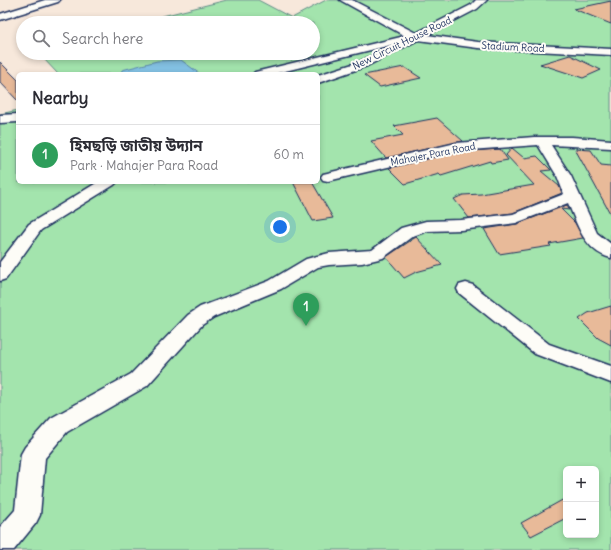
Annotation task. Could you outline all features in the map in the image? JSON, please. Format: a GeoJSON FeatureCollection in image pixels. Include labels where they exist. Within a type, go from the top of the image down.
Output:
{"type":"FeatureCollection","features":[{"type":"Feature","properties":{"kind":"street"},"geometry":{"type":"LineString","coordinates":[[0,17],[55,0]]}},
{"type":"Feature","properties":{"kind":"street"},"geometry":{"type":"LineString","coordinates":[[345,0],[415,37]]}},
{"type":"Feature","properties":{"kind":"street","name":"New Circuit House Road"},"geometry":{"type":"LineString","coordinates":[[320,78],[363,64],[474,7],[482,0]]}},
{"type":"Feature","properties":{"kind":"street"},"geometry":{"type":"LineString","coordinates":[[320,59],[387,42],[415,37]]}},
{"type":"Feature","properties":{"kind":"street","name":"Stadium Road"},"geometry":{"type":"LineString","coordinates":[[415,37],[478,45],[611,52]]}},
{"type":"Feature","properties":{"kind":"street"},"geometry":{"type":"LineString","coordinates":[[267,72],[315,60]]}},
{"type":"Feature","properties":{"kind":"street"},"geometry":{"type":"LineString","coordinates":[[0,119],[16,118]]}},
{"type":"Feature","properties":{"kind":"street"},"geometry":{"type":"LineString","coordinates":[[542,141],[564,176],[590,236],[611,253]]}},
{"type":"Feature","properties":{"kind":"street","name":"Mahajer Para Road"},"geometry":{"type":"LineString","coordinates":[[328,177],[456,147],[542,141],[581,141],[611,144]]}},
{"type":"Feature","properties":{"kind":"street"},"geometry":{"type":"LineString","coordinates":[[0,275],[35,227],[106,184]]}},
{"type":"Feature","properties":{"kind":"street"},"geometry":{"type":"LineString","coordinates":[[1,545],[26,515],[33,454],[59,425],[139,380],[195,320],[207,312],[275,285],[312,263],[329,259],[362,257],[377,254],[407,232],[426,226],[461,225],[516,218],[566,198],[574,197]]}},
{"type":"Feature","properties":{"kind":"street"},"geometry":{"type":"LineString","coordinates":[[466,289],[542,348],[611,375]]}},
{"type":"Feature","properties":{"kind":"green space"},"geometry":{"type":"Polygon","coordinates":[[[227,0],[258,0],[288,16],[162,16],[227,0]]]}},
{"type":"Feature","properties":{"kind":"green space"},"geometry":{"type":"Polygon","coordinates":[[[326,0],[611,0],[611,550],[0,550],[0,114],[16,110],[16,184],[320,184],[320,72],[56,72],[45,60],[320,60],[320,16],[296,16],[326,0]]]}},
{"type":"Feature","properties":{"kind":"water"},"geometry":{"type":"Polygon","coordinates":[[[181,60],[197,72],[122,72],[122,70],[157,61],[181,60]]]}},
{"type":"Feature","properties":{"kind":"building"},"geometry":{"type":"Polygon","coordinates":[[[611,1],[611,24],[574,9],[611,1]]]}},
{"type":"Feature","properties":{"kind":"building"},"geometry":{"type":"Polygon","coordinates":[[[570,55],[601,70],[583,78],[540,64],[570,55]]]}},
{"type":"Feature","properties":{"kind":"building"},"geometry":{"type":"Polygon","coordinates":[[[0,62],[16,78],[16,99],[0,82],[0,62]]]}},
{"type":"Feature","properties":{"kind":"building"},"geometry":{"type":"Polygon","coordinates":[[[404,67],[421,78],[380,87],[364,75],[404,67]]]}},
{"type":"Feature","properties":{"kind":"building"},"geometry":{"type":"Polygon","coordinates":[[[437,118],[463,141],[386,158],[371,141],[403,135],[394,126],[437,118]]]}},
{"type":"Feature","properties":{"kind":"building"},"geometry":{"type":"Polygon","coordinates":[[[512,148],[524,158],[537,156],[551,170],[541,171],[559,186],[562,193],[513,213],[469,218],[454,199],[463,195],[481,194],[534,185],[506,155],[512,148]]]}},
{"type":"Feature","properties":{"kind":"building"},"geometry":{"type":"Polygon","coordinates":[[[500,149],[508,160],[491,163],[490,161],[441,176],[439,174],[405,184],[389,168],[456,152],[500,149]]]}},
{"type":"Feature","properties":{"kind":"building"},"geometry":{"type":"Polygon","coordinates":[[[575,149],[591,150],[601,165],[611,166],[611,215],[575,149]]]}},
{"type":"Feature","properties":{"kind":"building"},"geometry":{"type":"Polygon","coordinates":[[[294,184],[313,184],[333,218],[313,221],[294,184]]]}},
{"type":"Feature","properties":{"kind":"building"},"geometry":{"type":"Polygon","coordinates":[[[567,205],[569,210],[561,209],[575,223],[583,238],[549,244],[551,246],[499,254],[484,229],[517,224],[567,205]]]}},
{"type":"Feature","properties":{"kind":"building"},"geometry":{"type":"Polygon","coordinates":[[[416,237],[442,265],[416,272],[404,278],[386,257],[416,237]]]}},
{"type":"Feature","properties":{"kind":"building"},"geometry":{"type":"Polygon","coordinates":[[[611,306],[611,345],[598,338],[579,319],[588,313],[611,306]]]}},
{"type":"Feature","properties":{"kind":"building"},"geometry":{"type":"Polygon","coordinates":[[[563,500],[563,520],[531,536],[521,523],[563,500]]]}},
{"type":"Feature","properties":{"kind":"place","name":"হিমছড়ি জাতীয় উদ্যান"},"geometry":{"type":"Point","coordinates":[306,326]}}]}
